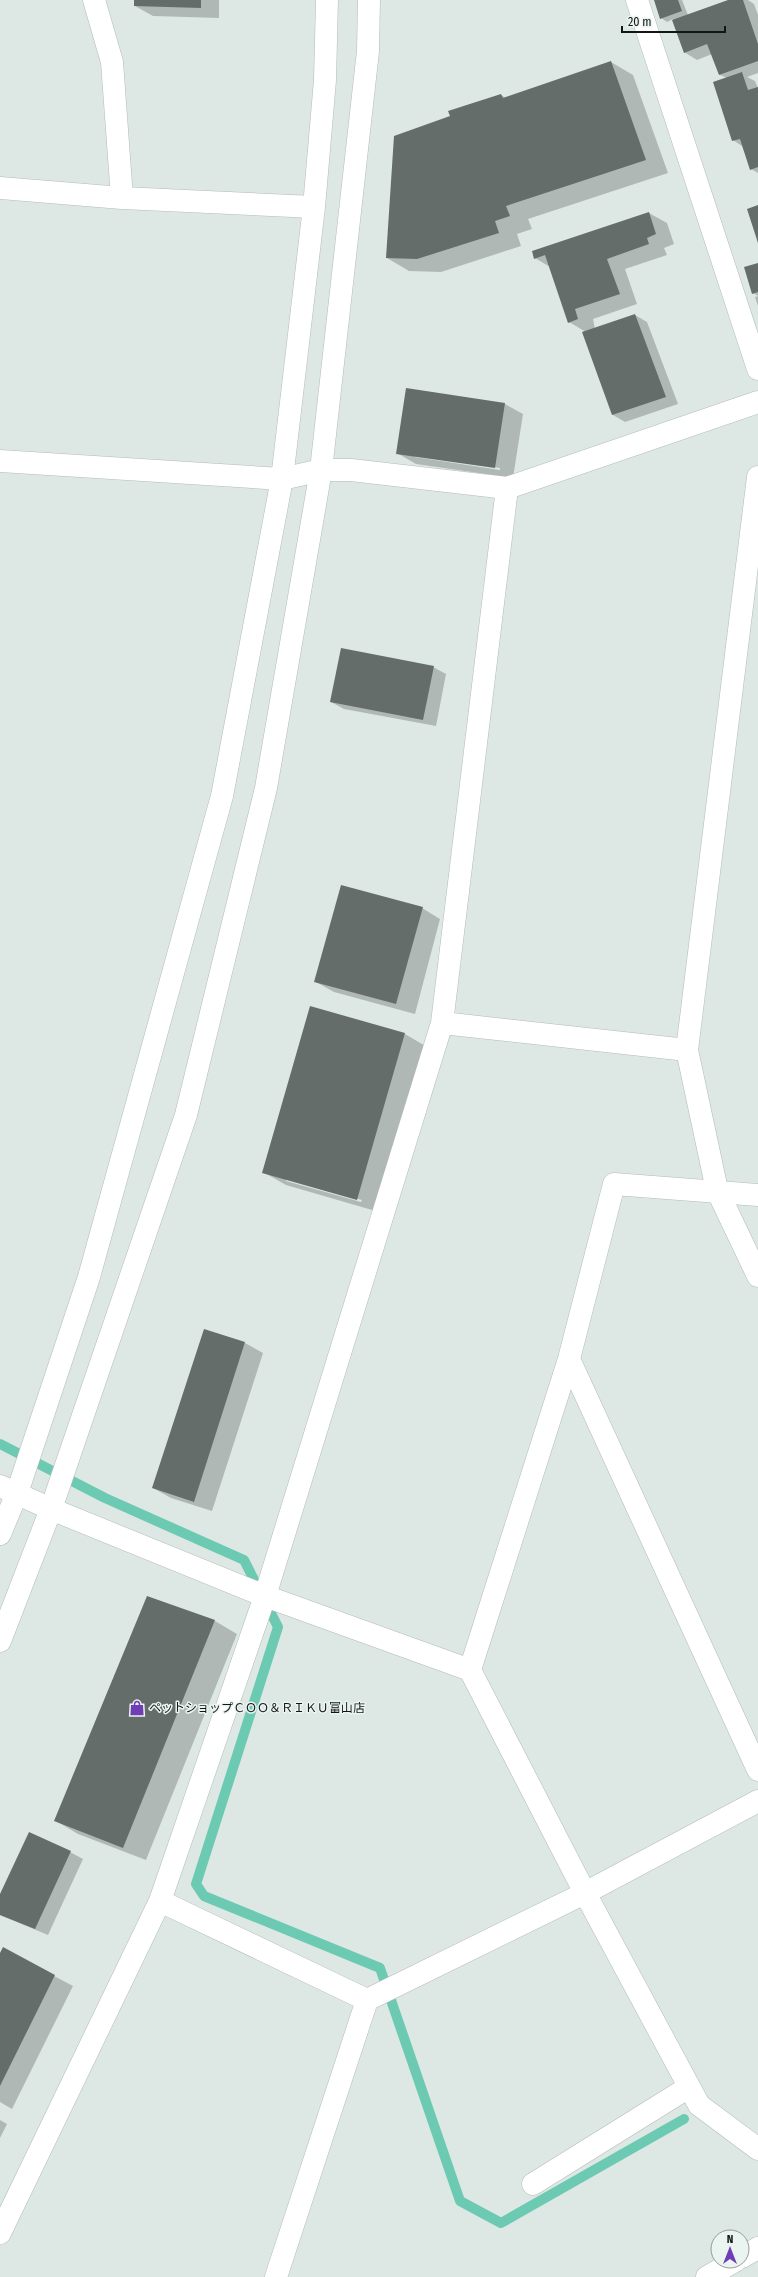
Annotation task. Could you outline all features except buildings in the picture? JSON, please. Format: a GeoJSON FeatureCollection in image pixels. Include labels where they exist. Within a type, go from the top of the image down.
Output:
{"type":"FeatureCollection","features":[{"type":"Feature","properties":{"kind":"street"},"geometry":{"type":"LineString","coordinates":[[94,0],[112,62],[122,198]]}},
{"type":"Feature","properties":{"kind":"street"},"geometry":{"type":"LineString","coordinates":[[0,1534],[8,1489],[89,1277],[222,796],[282,479],[314,207],[325,80],[327,0]]}},
{"type":"Feature","properties":{"kind":"street"},"geometry":{"type":"LineString","coordinates":[[0,1641],[51,1509],[186,1115],[266,788],[321,470],[368,51],[369,0]]}},
{"type":"Feature","properties":{"kind":"street"},"geometry":{"type":"LineString","coordinates":[[637,0],[758,369]]}},
{"type":"Feature","properties":{"kind":"street"},"geometry":{"type":"LineString","coordinates":[[0,188],[122,198],[314,207]]}},
{"type":"Feature","properties":{"kind":"street"},"geometry":{"type":"LineString","coordinates":[[0,461],[282,479],[321,470],[351,470],[507,488],[758,402]]}},
{"type":"Feature","properties":{"kind":"street"},"geometry":{"type":"LineString","coordinates":[[758,477],[687,1050],[717,1190],[758,1276]]}},
{"type":"Feature","properties":{"kind":"street"},"geometry":{"type":"LineString","coordinates":[[0,2234],[160,1902],[265,1596],[442,1023],[507,488]]}},
{"type":"Feature","properties":{"kind":"street"},"geometry":{"type":"LineString","coordinates":[[442,1023],[687,1050]]}},
{"type":"Feature","properties":{"kind":"street"},"geometry":{"type":"LineString","coordinates":[[470,1670],[569,1359],[614,1184],[717,1190],[758,1195]]}},
{"type":"Feature","properties":{"kind":"street"},"geometry":{"type":"LineString","coordinates":[[569,1359],[758,1770]]}},
{"type":"Feature","properties":{"kind":"street"},"geometry":{"type":"LineString","coordinates":[[8,1489],[51,1509],[265,1596],[470,1670],[585,1893],[699,2106],[758,2149]]}},
{"type":"Feature","properties":{"kind":"street"},"geometry":{"type":"LineString","coordinates":[[276,2277],[367,2000],[585,1893],[758,1801]]}},
{"type":"Feature","properties":{"kind":"street"},"geometry":{"type":"LineString","coordinates":[[160,1902],[367,2000]]}},
{"type":"Feature","properties":{"kind":"street"},"geometry":{"type":"LineString","coordinates":[[533,2184],[690,2087]]}},
{"type":"Feature","properties":{"kind":"street"},"geometry":{"type":"LineString","coordinates":[[707,2277],[721,2269]]}},
{"type":"Feature","properties":{"kind":"waterway"},"geometry":{"type":"LineString","coordinates":[[0,1444],[105,1498],[244,1560],[278,1627],[196,1884],[204,1896],[380,1968],[460,2201],[501,2223],[684,2119]]}},
{"type":"Feature","properties":{"kind":"place","name":"ペットショップＣＯＯ＆ＲＩＫＵ富山店"},"geometry":{"type":"Point","coordinates":[137,1708]}}]}
